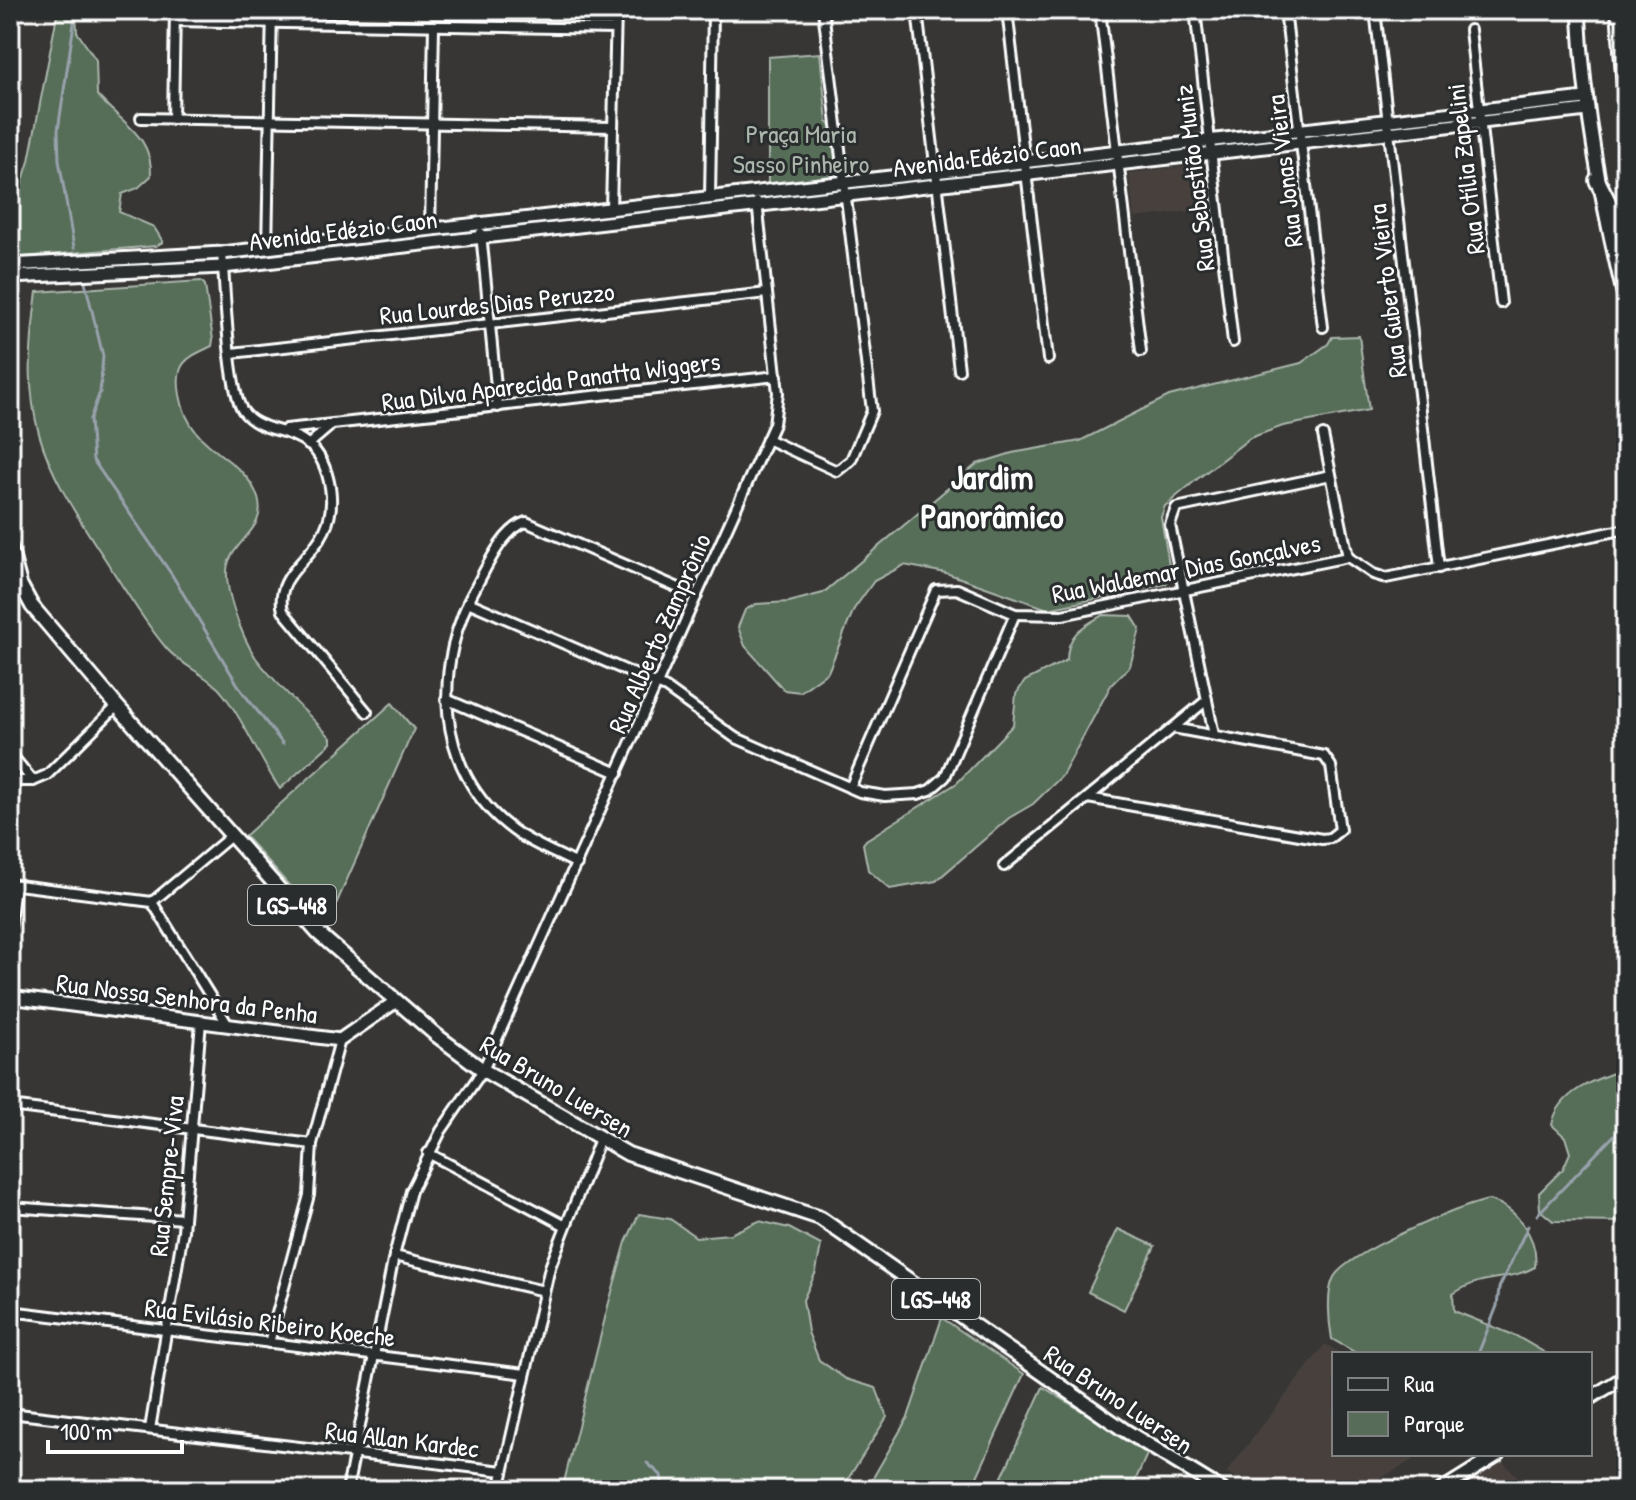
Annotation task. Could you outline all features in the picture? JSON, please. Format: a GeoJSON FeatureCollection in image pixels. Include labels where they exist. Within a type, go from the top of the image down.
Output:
{"type":"FeatureCollection","features":[{"type":"Feature","properties":{"kind":"highway"},"geometry":{"type":"LineString","coordinates":[[1619,10],[1626,101]]}},
{"type":"Feature","properties":{"kind":"highway"},"geometry":{"type":"LineString","coordinates":[[1597,180],[1626,237]]}},
{"type":"Feature","properties":{"kind":"main road"},"geometry":{"type":"LineString","coordinates":[[1579,10],[1586,104],[1597,180],[1626,305]]}},
{"type":"Feature","properties":{"kind":"main road","name":"Avenida Edézio Caon"},"geometry":{"type":"LineString","coordinates":[[10,265],[222,253],[430,230],[481,230],[1586,104]]}},
{"type":"Feature","properties":{"kind":"main road","name":"Avenida Edézio Caon"},"geometry":{"type":"LineString","coordinates":[[10,277],[223,267],[611,209],[710,198],[757,199]]}},
{"type":"Feature","properties":{"kind":"main road","name":"Rua Bruno Luersen"},"geometry":{"type":"LineString","coordinates":[[10,547],[20,584],[41,618],[318,933],[395,1002],[483,1070],[600,1139],[670,1171],[784,1203],[820,1218],[1124,1430],[1222,1490]]}},
{"type":"Feature","properties":{"kind":"main road","name":"Rua Nossa Senhora da Penha"},"geometry":{"type":"LineString","coordinates":[[10,997],[340,1040],[395,1002]]}},
{"type":"Feature","properties":{"kind":"main road"},"geometry":{"type":"LineString","coordinates":[[1592,1397],[1626,1376]]}},
{"type":"Feature","properties":{"kind":"main road"},"geometry":{"type":"LineString","coordinates":[[1441,1490],[1496,1456]]}},
{"type":"Feature","properties":{"kind":"street"},"geometry":{"type":"LineString","coordinates":[[173,119],[175,10]]}},
{"type":"Feature","properties":{"kind":"street"},"geometry":{"type":"LineString","coordinates":[[267,248],[272,10]]}},
{"type":"Feature","properties":{"kind":"street"},"geometry":{"type":"LineString","coordinates":[[611,209],[616,10]]}},
{"type":"Feature","properties":{"kind":"street"},"geometry":{"type":"LineString","coordinates":[[710,198],[713,10]]}},
{"type":"Feature","properties":{"kind":"street"},"geometry":{"type":"LineString","coordinates":[[767,439],[837,471],[848,465],[869,420],[871,393],[823,10]]}},
{"type":"Feature","properties":{"kind":"street"},"geometry":{"type":"LineString","coordinates":[[917,10],[959,370]]}},
{"type":"Feature","properties":{"kind":"street"},"geometry":{"type":"LineString","coordinates":[[1007,10],[1048,359]]}},
{"type":"Feature","properties":{"kind":"street"},"geometry":{"type":"LineString","coordinates":[[1100,10],[1141,351]]}},
{"type":"Feature","properties":{"kind":"street","name":"Rua Sebastião Muniz"},"geometry":{"type":"LineString","coordinates":[[1195,10],[1233,342]]}},
{"type":"Feature","properties":{"kind":"street","name":"Rua Jonas Vieira"},"geometry":{"type":"LineString","coordinates":[[1285,10],[1323,327]]}},
{"type":"Feature","properties":{"kind":"street","name":"Rua Guberto Vieira"},"geometry":{"type":"LineString","coordinates":[[1375,10],[1439,568]]}},
{"type":"Feature","properties":{"kind":"street"},"geometry":{"type":"LineString","coordinates":[[175,21],[615,29]]}},
{"type":"Feature","properties":{"kind":"street"},"geometry":{"type":"LineString","coordinates":[[430,230],[434,26]]}},
{"type":"Feature","properties":{"kind":"street","name":"Rua Otília Zapelini"},"geometry":{"type":"LineString","coordinates":[[1470,30],[1501,303]]}},
{"type":"Feature","properties":{"kind":"street"},"geometry":{"type":"LineString","coordinates":[[141,118],[613,127]]}},
{"type":"Feature","properties":{"kind":"street","name":"Rua Alberto Zamprônio"},"geometry":{"type":"LineString","coordinates":[[347,1490],[372,1355],[411,1191],[428,1153],[483,1070],[777,414],[777,376],[757,199]]}},
{"type":"Feature","properties":{"kind":"street"},"geometry":{"type":"LineString","coordinates":[[481,230],[498,407]]}},
{"type":"Feature","properties":{"kind":"street"},"geometry":{"type":"LineString","coordinates":[[222,253],[236,391],[242,409],[256,421],[281,429],[308,445],[325,470],[330,513],[316,548],[283,583],[280,600],[288,619],[367,712]]}},
{"type":"Feature","properties":{"kind":"street","name":"Rua Lourdes Dias Peruzzo"},"geometry":{"type":"LineString","coordinates":[[232,353],[767,293]]}},
{"type":"Feature","properties":{"kind":"street","name":"Rua Dilva Aparecida Panatta Wiggers"},"geometry":{"type":"LineString","coordinates":[[281,429],[330,427],[777,376]]}},
{"type":"Feature","properties":{"kind":"street"},"geometry":{"type":"LineString","coordinates":[[308,445],[330,427]]}},
{"type":"Feature","properties":{"kind":"street"},"geometry":{"type":"LineString","coordinates":[[1323,435],[1348,557],[1378,577],[1439,568],[1626,529]]}},
{"type":"Feature","properties":{"kind":"street"},"geometry":{"type":"LineString","coordinates":[[1214,735],[1170,525],[1176,508],[1331,475]]}},
{"type":"Feature","properties":{"kind":"street"},"geometry":{"type":"LineString","coordinates":[[577,864],[513,830],[478,794],[456,753],[446,699],[449,657],[468,602],[500,546],[514,529],[526,522],[697,596]]}},
{"type":"Feature","properties":{"kind":"street","name":"Rua Waldemar Dias Gonçalves"},"geometry":{"type":"LineString","coordinates":[[850,788],[932,595],[941,588],[957,589],[1015,614],[1062,615],[1348,557]]}},
{"type":"Feature","properties":{"kind":"street"},"geometry":{"type":"LineString","coordinates":[[10,597],[20,584]]}},
{"type":"Feature","properties":{"kind":"street"},"geometry":{"type":"LineString","coordinates":[[468,602],[658,685],[734,737],[871,795],[909,795],[939,784],[951,767],[1015,614]]}},
{"type":"Feature","properties":{"kind":"street"},"geometry":{"type":"LineString","coordinates":[[446,699],[618,773]]}},
{"type":"Feature","properties":{"kind":"street"},"geometry":{"type":"LineString","coordinates":[[1004,866],[1207,700]]}},
{"type":"Feature","properties":{"kind":"street"},"geometry":{"type":"LineString","coordinates":[[10,781],[33,781],[47,775],[117,706]]}},
{"type":"Feature","properties":{"kind":"street"},"geometry":{"type":"LineString","coordinates":[[1088,798],[1322,839],[1336,835],[1341,822],[1327,759],[1173,728]]}},
{"type":"Feature","properties":{"kind":"street"},"geometry":{"type":"LineString","coordinates":[[10,753],[33,781]]}},
{"type":"Feature","properties":{"kind":"street"},"geometry":{"type":"LineString","coordinates":[[10,927],[13,885],[152,902],[231,836]]}},
{"type":"Feature","properties":{"kind":"street"},"geometry":{"type":"LineString","coordinates":[[152,902],[228,1025]]}},
{"type":"Feature","properties":{"kind":"street","name":"Rua Sempre-Viva"},"geometry":{"type":"LineString","coordinates":[[150,1429],[184,1219],[201,1022]]}},
{"type":"Feature","properties":{"kind":"street"},"geometry":{"type":"LineString","coordinates":[[269,1343],[309,1195],[312,1144],[340,1040]]}},
{"type":"Feature","properties":{"kind":"street"},"geometry":{"type":"LineString","coordinates":[[10,1106],[312,1144]]}},
{"type":"Feature","properties":{"kind":"street"},"geometry":{"type":"LineString","coordinates":[[499,1490],[544,1291],[564,1225],[600,1139]]}},
{"type":"Feature","properties":{"kind":"street"},"geometry":{"type":"LineString","coordinates":[[428,1153],[564,1225]]}},
{"type":"Feature","properties":{"kind":"street"},"geometry":{"type":"LineString","coordinates":[[10,1207],[184,1219]]}},
{"type":"Feature","properties":{"kind":"street"},"geometry":{"type":"LineString","coordinates":[[394,1256],[544,1291]]}},
{"type":"Feature","properties":{"kind":"street","name":"Rua Evilásio Ribeiro Koeche"},"geometry":{"type":"LineString","coordinates":[[10,1311],[525,1374]]}},
{"type":"Feature","properties":{"kind":"street","name":"Rua Allan Kardec"},"geometry":{"type":"LineString","coordinates":[[10,1413],[503,1471]]}},
{"type":"Feature","properties":{"kind":"shaded area"},"geometry":{"type":"Polygon","coordinates":[[[1205,164],[1210,209],[1134,218],[1129,173],[1205,164]]]}},
{"type":"Feature","properties":{"kind":"shaded area"},"geometry":{"type":"Polygon","coordinates":[[[1325,1344],[1339,1352],[1332,1352],[1332,1456],[1420,1456],[1360,1490],[1263,1490],[1226,1473],[1325,1344]]]}},
{"type":"Feature","properties":{"kind":"shaded area"},"geometry":{"type":"Polygon","coordinates":[[[1500,1459],[1531,1490],[1452,1490],[1500,1459]]]}},
{"type":"Feature","properties":{"kind":"green space"},"geometry":{"type":"Polygon","coordinates":[[[58,10],[76,10],[77,32],[96,60],[97,95],[134,131],[147,150],[151,176],[138,188],[122,194],[119,212],[154,227],[163,242],[156,246],[10,258],[10,222],[29,161],[58,10]]]}},
{"type":"Feature","properties":{"kind":"green space","name":"Praça Maria Sasso Pinheiro"},"geometry":{"type":"Polygon","coordinates":[[[820,53],[827,122],[832,125],[838,179],[768,187],[768,57],[820,53]]]}},
{"type":"Feature","properties":{"kind":"green space"},"geometry":{"type":"Polygon","coordinates":[[[201,281],[205,285],[212,346],[184,363],[179,375],[180,395],[194,430],[251,483],[260,508],[255,525],[229,561],[230,596],[239,625],[256,658],[331,738],[331,743],[280,789],[224,695],[167,649],[82,524],[49,463],[33,404],[32,335],[37,292],[201,281]]]}},
{"type":"Feature","properties":{"kind":"green space"},"geometry":{"type":"Polygon","coordinates":[[[1359,336],[1369,410],[1283,426],[1250,438],[1165,506],[1161,517],[1171,577],[1166,584],[1048,609],[946,573],[904,565],[874,581],[854,609],[828,672],[800,692],[784,690],[745,646],[738,627],[745,610],[756,604],[789,602],[823,593],[977,464],[1012,453],[1080,441],[1169,396],[1301,363],[1328,344],[1332,337],[1359,336]]]}},
{"type":"Feature","properties":{"kind":"green space"},"geometry":{"type":"Polygon","coordinates":[[[1103,615],[1132,616],[1140,629],[1130,666],[1111,685],[1062,776],[1033,804],[1009,818],[936,881],[890,889],[868,870],[863,844],[866,840],[957,783],[1013,725],[1016,694],[1025,681],[1067,660],[1073,638],[1082,628],[1103,615]]]}},
{"type":"Feature","properties":{"kind":"green space"},"geometry":{"type":"Polygon","coordinates":[[[392,703],[414,729],[326,927],[245,836],[392,703]]]}},
{"type":"Feature","properties":{"kind":"green space"},"geometry":{"type":"Polygon","coordinates":[[[1626,1069],[1626,1222],[1553,1221],[1540,1210],[1539,1193],[1563,1169],[1570,1153],[1565,1137],[1552,1125],[1556,1113],[1580,1088],[1626,1069]]]}},
{"type":"Feature","properties":{"kind":"green space"},"geometry":{"type":"Polygon","coordinates":[[[1489,1200],[1499,1204],[1524,1225],[1533,1245],[1535,1267],[1465,1287],[1453,1294],[1454,1311],[1516,1336],[1544,1352],[1355,1352],[1332,1339],[1330,1291],[1334,1277],[1343,1267],[1406,1231],[1489,1200]]]}},
{"type":"Feature","properties":{"kind":"green space"},"geometry":{"type":"Polygon","coordinates":[[[639,1214],[670,1219],[696,1237],[730,1234],[759,1221],[789,1228],[821,1245],[816,1272],[803,1300],[808,1332],[819,1360],[846,1379],[876,1388],[887,1417],[841,1490],[562,1490],[608,1306],[626,1242],[639,1214]]]}},
{"type":"Feature","properties":{"kind":"green space"},"geometry":{"type":"Polygon","coordinates":[[[1118,1229],[1155,1246],[1124,1310],[1088,1292],[1118,1229]]]}},
{"type":"Feature","properties":{"kind":"green space"},"geometry":{"type":"Polygon","coordinates":[[[942,1318],[1024,1374],[971,1490],[866,1490],[908,1417],[942,1318]]]}},
{"type":"Feature","properties":{"kind":"green space"},"geometry":{"type":"Polygon","coordinates":[[[1043,1387],[1148,1452],[1131,1490],[996,1490],[1043,1387]]]}},
{"type":"Feature","properties":{"kind":"waterway"},"geometry":{"type":"LineString","coordinates":[[74,248],[59,160],[58,130],[76,10]]}},
{"type":"Feature","properties":{"kind":"waterway"},"geometry":{"type":"LineString","coordinates":[[85,282],[103,356],[100,392],[90,419],[93,460],[172,575],[241,690],[283,744]]}},
{"type":"Feature","properties":{"kind":"waterway"},"geometry":{"type":"LineString","coordinates":[[1537,1215],[1626,1123]]}},
{"type":"Feature","properties":{"kind":"waterway"},"geometry":{"type":"LineString","coordinates":[[1479,1352],[1497,1306],[1499,1288],[1528,1226]]}},
{"type":"Feature","properties":{"kind":"waterway"},"geometry":{"type":"LineString","coordinates":[[647,1463],[661,1475],[663,1490]]}},
{"type":"Feature","properties":{"kind":"district","name":"Jardim Panorâmico"},"geometry":{"type":"Point","coordinates":[992,496]}}]}
